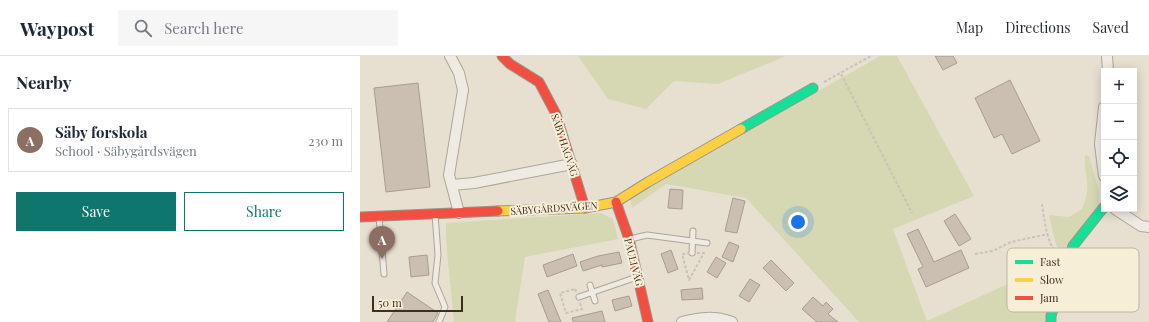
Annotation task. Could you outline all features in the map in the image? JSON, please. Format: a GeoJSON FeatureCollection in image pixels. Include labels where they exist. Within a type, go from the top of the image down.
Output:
{"type":"FeatureCollection","features":[{"type":"Feature","properties":{"kind":"street"},"geometry":{"type":"LineString","coordinates":[[450,56],[459,73],[463,90],[449,175],[459,213]]}},
{"type":"Feature","properties":{"kind":"street","name":"SÄBY HAGVÄG"},"geometry":{"type":"LineString","coordinates":[[502,56],[510,64],[539,82],[556,114],[585,208]]}},
{"type":"Feature","properties":{"kind":"street"},"geometry":{"type":"LineString","coordinates":[[1107,56],[1108,68]]}},
{"type":"Feature","properties":{"kind":"street","name":"SÄBYGÅRDSVÄGEN"},"geometry":{"type":"LineString","coordinates":[[360,218],[585,208],[616,202],[648,182],[813,88]]}},
{"type":"Feature","properties":{"kind":"street"},"geometry":{"type":"LineString","coordinates":[[1101,134],[1101,152]]}},
{"type":"Feature","properties":{"kind":"street"},"geometry":{"type":"LineString","coordinates":[[452,185],[474,183],[572,164]]}},
{"type":"Feature","properties":{"kind":"street","name":"PAULI VÄG"},"geometry":{"type":"LineString","coordinates":[[616,202],[629,239],[648,322]]}},
{"type":"Feature","properties":{"kind":"street"},"geometry":{"type":"LineString","coordinates":[[1072,248],[1101,211]]}},
{"type":"Feature","properties":{"kind":"street"},"geometry":{"type":"LineString","coordinates":[[1119,212],[1141,226],[1149,227]]}},
{"type":"Feature","properties":{"kind":"street"},"geometry":{"type":"LineString","coordinates":[[1050,322],[1051,312]]}},
{"type":"Feature","properties":{"kind":"street"},"geometry":{"type":"LineString","coordinates":[[682,322],[710,318],[732,322]]}},
{"type":"Feature","properties":{"kind":"lane"},"geometry":{"type":"LineString","coordinates":[[435,214],[438,255],[435,283],[445,307],[439,322]]}},
{"type":"Feature","properties":{"kind":"lane"},"geometry":{"type":"LineString","coordinates":[[379,217],[384,274]]}},
{"type":"Feature","properties":{"kind":"lane"},"geometry":{"type":"LineString","coordinates":[[692,253],[694,231]]}},
{"type":"Feature","properties":{"kind":"lane"},"geometry":{"type":"LineString","coordinates":[[629,239],[647,235],[707,243]]}},
{"type":"Feature","properties":{"kind":"lane"},"geometry":{"type":"LineString","coordinates":[[578,297],[638,276]]}},
{"type":"Feature","properties":{"kind":"lane"},"geometry":{"type":"LineString","coordinates":[[590,285],[595,301]]}},
{"type":"Feature","properties":{"kind":"path"},"geometry":{"type":"LineString","coordinates":[[813,88],[841,74],[871,56]]}},
{"type":"Feature","properties":{"kind":"path"},"geometry":{"type":"LineString","coordinates":[[841,74],[912,213]]}},
{"type":"Feature","properties":{"kind":"path"},"geometry":{"type":"LineString","coordinates":[[1042,204],[1052,248]]}},
{"type":"Feature","properties":{"kind":"path"},"geometry":{"type":"LineString","coordinates":[[975,254],[993,251],[1011,242],[1048,234]]}},
{"type":"Feature","properties":{"kind":"path"},"geometry":{"type":"LineString","coordinates":[[692,253],[704,253],[689,280],[682,254],[692,253]]}},
{"type":"Feature","properties":{"kind":"green space"},"geometry":{"type":"Polygon","coordinates":[[[578,56],[786,56],[718,84],[674,81],[646,109],[608,99],[578,56]]]}},
{"type":"Feature","properties":{"kind":"green space"},"geometry":{"type":"Polygon","coordinates":[[[880,56],[897,56],[974,196],[893,229],[927,321],[1007,284],[1007,312],[1049,312],[1047,322],[859,322],[746,198],[666,184],[632,208],[630,198],[880,56]]]}},
{"type":"Feature","properties":{"kind":"green space"},"geometry":{"type":"Polygon","coordinates":[[[1085,155],[1089,156],[1099,191],[1099,205],[1065,248],[1059,248],[1056,245],[1049,215],[1069,217],[1082,209],[1086,199],[1087,188],[1085,155]]]}},
{"type":"Feature","properties":{"kind":"green space"},"geometry":{"type":"Polygon","coordinates":[[[601,213],[613,219],[618,239],[525,257],[516,322],[454,322],[446,241],[446,223],[601,213]]]}},
{"type":"Feature","properties":{"kind":"building"},"geometry":{"type":"Polygon","coordinates":[[[935,56],[953,56],[957,63],[943,70],[935,56]]]}},
{"type":"Feature","properties":{"kind":"building"},"geometry":{"type":"Polygon","coordinates":[[[1010,80],[1040,141],[1012,154],[1002,134],[994,138],[975,98],[1010,80]]]}},
{"type":"Feature","properties":{"kind":"building"},"geometry":{"type":"Polygon","coordinates":[[[418,83],[430,187],[386,192],[374,88],[418,83]]]}},
{"type":"Feature","properties":{"kind":"building"},"geometry":{"type":"Polygon","coordinates":[[[670,189],[683,190],[682,209],[668,208],[670,189]]]}},
{"type":"Feature","properties":{"kind":"building"},"geometry":{"type":"Polygon","coordinates":[[[733,198],[745,201],[737,233],[725,231],[733,198]]]}},
{"type":"Feature","properties":{"kind":"building"},"geometry":{"type":"Polygon","coordinates":[[[955,214],[971,239],[959,246],[944,221],[955,214]]]}},
{"type":"Feature","properties":{"kind":"building"},"geometry":{"type":"Polygon","coordinates":[[[918,229],[934,262],[961,250],[969,268],[926,287],[918,269],[923,267],[907,234],[918,229]]]}},
{"type":"Feature","properties":{"kind":"building"},"geometry":{"type":"Polygon","coordinates":[[[729,242],[739,246],[733,262],[722,257],[729,242]]]}},
{"type":"Feature","properties":{"kind":"building"},"geometry":{"type":"Polygon","coordinates":[[[671,250],[678,269],[668,273],[661,254],[671,250]]]}},
{"type":"Feature","properties":{"kind":"building"},"geometry":{"type":"Polygon","coordinates":[[[619,252],[622,263],[602,267],[602,265],[583,271],[580,262],[598,256],[619,252]]]}},
{"type":"Feature","properties":{"kind":"building"},"geometry":{"type":"Polygon","coordinates":[[[573,254],[577,266],[547,277],[543,265],[573,254]]]}},
{"type":"Feature","properties":{"kind":"building"},"geometry":{"type":"Polygon","coordinates":[[[427,255],[429,275],[411,277],[409,257],[427,255]]]}},
{"type":"Feature","properties":{"kind":"building"},"geometry":{"type":"Polygon","coordinates":[[[716,257],[726,263],[717,278],[707,272],[716,257]]]}},
{"type":"Feature","properties":{"kind":"building"},"geometry":{"type":"Polygon","coordinates":[[[771,260],[794,283],[786,291],[763,268],[771,260]]]}},
{"type":"Feature","properties":{"kind":"building"},"geometry":{"type":"Polygon","coordinates":[[[750,279],[760,285],[749,302],[739,296],[750,279]]]}},
{"type":"Feature","properties":{"kind":"building"},"geometry":{"type":"Polygon","coordinates":[[[702,288],[703,299],[682,300],[681,290],[702,288]]]}},
{"type":"Feature","properties":{"kind":"building"},"geometry":{"type":"Polygon","coordinates":[[[548,290],[561,322],[549,322],[538,294],[548,290]]]}},
{"type":"Feature","properties":{"kind":"building"},"geometry":{"type":"Polygon","coordinates":[[[407,292],[438,313],[433,322],[387,322],[407,292]]]}},
{"type":"Feature","properties":{"kind":"building"},"geometry":{"type":"Polygon","coordinates":[[[629,296],[632,306],[615,311],[612,300],[629,296]]]}},
{"type":"Feature","properties":{"kind":"building"},"geometry":{"type":"Polygon","coordinates":[[[813,297],[823,306],[826,302],[833,309],[828,314],[838,322],[817,322],[802,309],[813,297]]]}},
{"type":"Feature","properties":{"kind":"building"},"geometry":{"type":"Polygon","coordinates":[[[602,311],[605,322],[573,322],[572,318],[602,311]]]}},
{"type":"Feature","properties":{"kind":"traffic: fast"},"geometry":{"type":"LineString","coordinates":[[741,129],[813,88]]}},
{"type":"Feature","properties":{"kind":"traffic: fast"},"geometry":{"type":"LineString","coordinates":[[1072,248],[1101,211]]}},
{"type":"Feature","properties":{"kind":"traffic: fast"},"geometry":{"type":"LineString","coordinates":[[1051,322],[1052,312]]}},
{"type":"Feature","properties":{"kind":"traffic: slow"},"geometry":{"type":"LineString","coordinates":[[498,211],[585,208],[616,202],[741,129]]}},
{"type":"Feature","properties":{"kind":"traffic: jam"},"geometry":{"type":"LineString","coordinates":[[502,56],[510,64],[539,82],[556,114],[585,208]]}},
{"type":"Feature","properties":{"kind":"traffic: jam"},"geometry":{"type":"LineString","coordinates":[[616,202],[629,239],[648,322]]}},
{"type":"Feature","properties":{"kind":"traffic: jam"},"geometry":{"type":"LineString","coordinates":[[360,217],[498,211]]}},
{"type":"Feature","properties":{"kind":"place","name":"Säby forskola"},"geometry":{"type":"Point","coordinates":[382,259]}}]}
